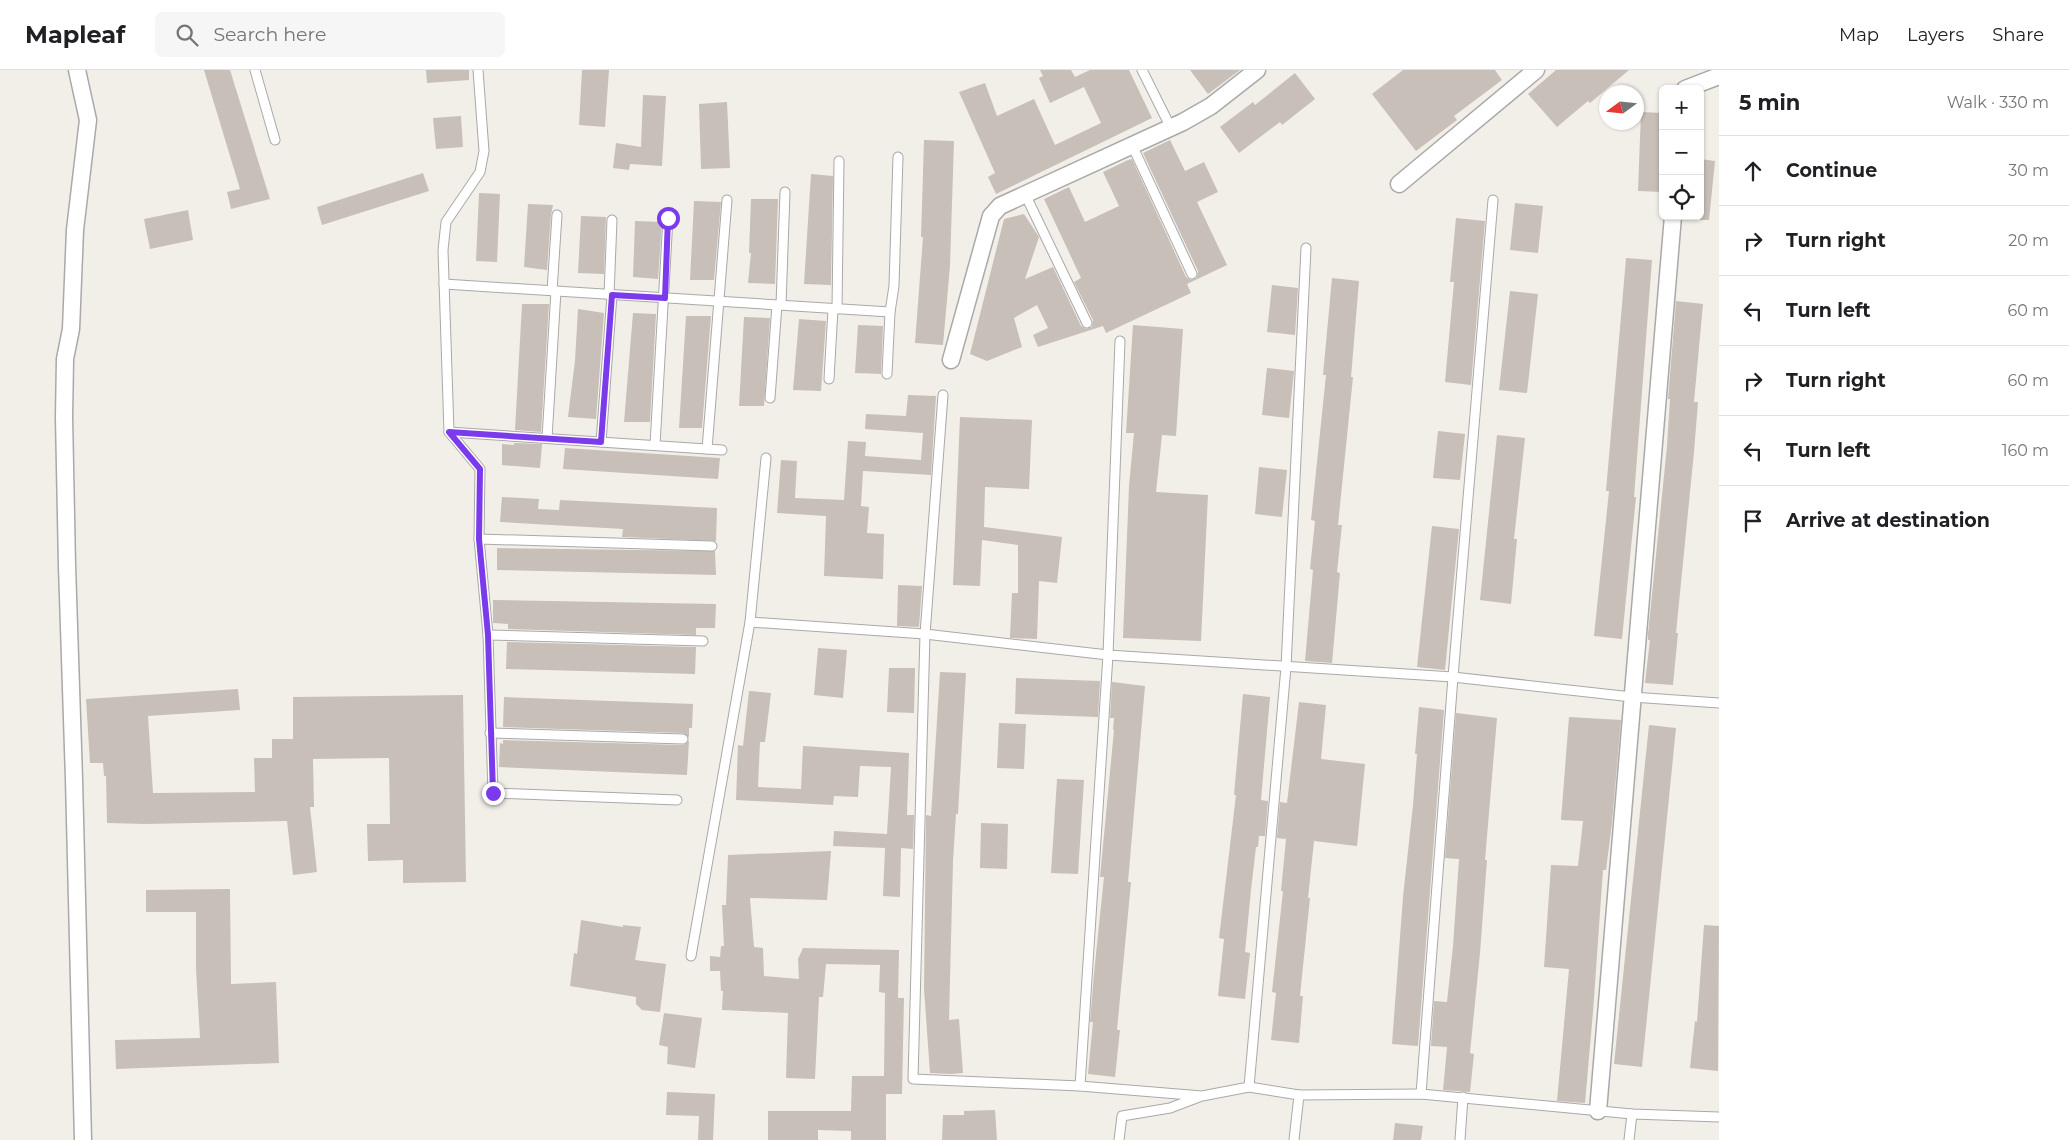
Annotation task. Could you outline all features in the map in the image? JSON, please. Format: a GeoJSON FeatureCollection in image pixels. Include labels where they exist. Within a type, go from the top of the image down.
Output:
{"type":"FeatureCollection","features":[{"type":"Feature","properties":{"kind":"street"},"geometry":{"type":"LineString","coordinates":[[77,70],[88,120],[75,230],[71,329],[65,359],[64,417],[66,556],[74,779],[83,1140]]}},
{"type":"Feature","properties":{"kind":"street"},"geometry":{"type":"LineString","coordinates":[[951,360],[991,216],[1000,206],[1171,128],[1211,106],[1257,70]]}},
{"type":"Feature","properties":{"kind":"street"},"geometry":{"type":"LineString","coordinates":[[1399,184],[1536,70]]}},
{"type":"Feature","properties":{"kind":"street"},"geometry":{"type":"LineString","coordinates":[[1695,85],[1719,76]]}},
{"type":"Feature","properties":{"kind":"street"},"geometry":{"type":"LineString","coordinates":[[1598,1111],[1673,220]]}},
{"type":"Feature","properties":{"kind":"lane"},"geometry":{"type":"LineString","coordinates":[[255,70],[275,140]]}},
{"type":"Feature","properties":{"kind":"lane"},"geometry":{"type":"LineString","coordinates":[[478,70],[484,151],[480,172],[446,222],[442,250],[449,432],[480,469],[479,539],[488,635],[493,793],[677,800]]}},
{"type":"Feature","properties":{"kind":"lane"},"geometry":{"type":"LineString","coordinates":[[1142,70],[1171,128]]}},
{"type":"Feature","properties":{"kind":"lane"},"geometry":{"type":"LineString","coordinates":[[1132,145],[1192,274]]}},
{"type":"Feature","properties":{"kind":"lane"},"geometry":{"type":"LineString","coordinates":[[887,374],[890,312],[894,286],[898,157]]}},
{"type":"Feature","properties":{"kind":"lane"},"geometry":{"type":"LineString","coordinates":[[829,379],[835,309],[839,161]]}},
{"type":"Feature","properties":{"kind":"lane"},"geometry":{"type":"LineString","coordinates":[[770,398],[779,305],[785,192]]}},
{"type":"Feature","properties":{"kind":"lane"},"geometry":{"type":"LineString","coordinates":[[1025,194],[1087,323]]}},
{"type":"Feature","properties":{"kind":"lane"},"geometry":{"type":"LineString","coordinates":[[708,449],[727,200]]}},
{"type":"Feature","properties":{"kind":"lane"},"geometry":{"type":"LineString","coordinates":[[1421,1094],[1453,677],[1493,200]]}},
{"type":"Feature","properties":{"kind":"lane"},"geometry":{"type":"LineString","coordinates":[[548,438],[557,215]]}},
{"type":"Feature","properties":{"kind":"lane"},"geometry":{"type":"LineString","coordinates":[[656,445],[668,218]]}},
{"type":"Feature","properties":{"kind":"lane"},"geometry":{"type":"LineString","coordinates":[[601,442],[611,295],[612,220]]}},
{"type":"Feature","properties":{"kind":"lane"},"geometry":{"type":"LineString","coordinates":[[1248,1087],[1286,667],[1306,248]]}},
{"type":"Feature","properties":{"kind":"lane"},"geometry":{"type":"LineString","coordinates":[[444,284],[890,312]]}},
{"type":"Feature","properties":{"kind":"lane"},"geometry":{"type":"LineString","coordinates":[[1080,1086],[1108,655],[1120,341]]}},
{"type":"Feature","properties":{"kind":"lane"},"geometry":{"type":"LineString","coordinates":[[943,395],[925,634],[912,1079],[1080,1086],[1202,1096]]}},
{"type":"Feature","properties":{"kind":"lane"},"geometry":{"type":"LineString","coordinates":[[449,432],[722,450]]}},
{"type":"Feature","properties":{"kind":"lane"},"geometry":{"type":"LineString","coordinates":[[690,956],[750,622],[766,458]]}},
{"type":"Feature","properties":{"kind":"lane"},"geometry":{"type":"LineString","coordinates":[[479,539],[712,546]]}},
{"type":"Feature","properties":{"kind":"lane"},"geometry":{"type":"LineString","coordinates":[[750,622],[925,634],[1108,655],[1453,677],[1632,697],[1719,703]]}},
{"type":"Feature","properties":{"kind":"lane"},"geometry":{"type":"LineString","coordinates":[[488,635],[703,641]]}},
{"type":"Feature","properties":{"kind":"lane"},"geometry":{"type":"LineString","coordinates":[[490,733],[683,739]]}},
{"type":"Feature","properties":{"kind":"lane"},"geometry":{"type":"LineString","coordinates":[[1119,1140],[1122,1116],[1170,1108],[1202,1096],[1248,1087],[1299,1095],[1421,1094],[1632,1114],[1719,1117]]}},
{"type":"Feature","properties":{"kind":"lane"},"geometry":{"type":"LineString","coordinates":[[1294,1140],[1299,1095]]}},
{"type":"Feature","properties":{"kind":"lane"},"geometry":{"type":"LineString","coordinates":[[1460,1140],[1463,1097]]}},
{"type":"Feature","properties":{"kind":"lane"},"geometry":{"type":"LineString","coordinates":[[1630,1140],[1632,1114]]}},
{"type":"Feature","properties":{"kind":"building"},"geometry":{"type":"Polygon","coordinates":[[[204,70],[230,70],[270,199],[231,209],[227,192],[240,189],[204,70]]]}},
{"type":"Feature","properties":{"kind":"building"},"geometry":{"type":"Polygon","coordinates":[[[426,70],[469,70],[469,80],[427,83],[426,70]]]}},
{"type":"Feature","properties":{"kind":"building"},"geometry":{"type":"Polygon","coordinates":[[[582,70],[609,70],[605,127],[579,125],[582,70]]]}},
{"type":"Feature","properties":{"kind":"building"},"geometry":{"type":"Polygon","coordinates":[[[1040,70],[1071,70],[1075,77],[1090,70],[1129,70],[1152,118],[996,194],[988,177],[995,173],[959,92],[985,83],[997,116],[1034,99],[1055,145],[1101,123],[1084,87],[1050,103],[1039,78],[1043,76],[1040,70]]]}},
{"type":"Feature","properties":{"kind":"building"},"geometry":{"type":"Polygon","coordinates":[[[1190,70],[1240,70],[1208,94],[1190,70]]]}},
{"type":"Feature","properties":{"kind":"building"},"geometry":{"type":"Polygon","coordinates":[[[1403,70],[1495,70],[1502,80],[1454,116],[1457,120],[1416,151],[1372,94],[1403,70]]]}},
{"type":"Feature","properties":{"kind":"building"},"geometry":{"type":"Polygon","coordinates":[[[1556,70],[1629,70],[1611,85],[1599,85],[1599,95],[1590,103],[1588,101],[1557,127],[1528,94],[1556,70]]]}},
{"type":"Feature","properties":{"kind":"building"},"geometry":{"type":"Polygon","coordinates":[[[1295,73],[1315,99],[1282,125],[1280,122],[1239,153],[1220,127],[1253,102],[1255,105],[1295,73]]]}},
{"type":"Feature","properties":{"kind":"building"},"geometry":{"type":"Polygon","coordinates":[[[643,95],[666,96],[662,166],[630,164],[629,170],[613,168],[616,143],[641,147],[643,95]]]}},
{"type":"Feature","properties":{"kind":"building"},"geometry":{"type":"Polygon","coordinates":[[[727,102],[730,168],[701,169],[699,104],[727,102]]]}},
{"type":"Feature","properties":{"kind":"building"},"geometry":{"type":"Polygon","coordinates":[[[1644,112],[1659,113],[1659,192],[1638,191],[1640,130],[1644,130],[1644,112]]]}},
{"type":"Feature","properties":{"kind":"building"},"geometry":{"type":"Polygon","coordinates":[[[461,116],[463,147],[436,149],[433,118],[461,116]]]}},
{"type":"Feature","properties":{"kind":"building"},"geometry":{"type":"Polygon","coordinates":[[[924,140],[954,141],[950,266],[943,345],[915,343],[923,237],[921,237],[924,140]]]}},
{"type":"Feature","properties":{"kind":"building"},"geometry":{"type":"Polygon","coordinates":[[[1170,140],[1185,171],[1204,162],[1218,192],[1197,202],[1227,265],[1187,284],[1191,293],[1106,333],[1103,326],[1038,347],[1033,335],[1048,328],[1037,305],[1014,318],[1022,347],[987,361],[970,354],[1004,219],[1024,214],[1039,237],[1025,279],[1053,267],[1081,326],[1086,329],[1092,327],[1093,320],[1074,282],[1081,278],[1044,199],[1069,187],[1085,222],[1119,206],[1103,172],[1128,160],[1132,159],[1186,277],[1191,280],[1197,278],[1198,271],[1143,153],[1170,140]]]}},
{"type":"Feature","properties":{"kind":"building"},"geometry":{"type":"Polygon","coordinates":[[[1704,160],[1715,161],[1709,220],[1704,220],[1704,160]]]}},
{"type":"Feature","properties":{"kind":"building"},"geometry":{"type":"Polygon","coordinates":[[[423,173],[429,191],[322,225],[317,207],[423,173]]]}},
{"type":"Feature","properties":{"kind":"building"},"geometry":{"type":"Polygon","coordinates":[[[811,174],[833,176],[831,285],[804,284],[811,174]]]}},
{"type":"Feature","properties":{"kind":"building"},"geometry":{"type":"Polygon","coordinates":[[[479,193],[500,194],[497,262],[476,261],[479,193]]]}},
{"type":"Feature","properties":{"kind":"building"},"geometry":{"type":"Polygon","coordinates":[[[751,199],[778,199],[775,284],[748,283],[751,253],[749,253],[751,199]]]}},
{"type":"Feature","properties":{"kind":"building"},"geometry":{"type":"Polygon","coordinates":[[[694,201],[721,202],[714,280],[690,280],[694,201]]]}},
{"type":"Feature","properties":{"kind":"building"},"geometry":{"type":"Polygon","coordinates":[[[1515,203],[1543,206],[1538,253],[1510,250],[1515,203]]]}},
{"type":"Feature","properties":{"kind":"building"},"geometry":{"type":"Polygon","coordinates":[[[528,204],[553,205],[547,270],[524,267],[528,204]]]}},
{"type":"Feature","properties":{"kind":"building"},"geometry":{"type":"Polygon","coordinates":[[[188,210],[193,240],[150,249],[144,219],[188,210]]]}},
{"type":"Feature","properties":{"kind":"building"},"geometry":{"type":"Polygon","coordinates":[[[581,216],[606,217],[604,274],[578,273],[581,216]]]}},
{"type":"Feature","properties":{"kind":"building"},"geometry":{"type":"Polygon","coordinates":[[[1456,218],[1485,221],[1471,385],[1445,382],[1454,282],[1450,282],[1456,218]]]}},
{"type":"Feature","properties":{"kind":"building"},"geometry":{"type":"Polygon","coordinates":[[[635,221],[662,222],[658,279],[633,277],[635,221]]]}},
{"type":"Feature","properties":{"kind":"building"},"geometry":{"type":"Polygon","coordinates":[[[1626,258],[1652,260],[1634,497],[1636,497],[1622,639],[1594,636],[1609,491],[1606,491],[1626,258]]]}},
{"type":"Feature","properties":{"kind":"building"},"geometry":{"type":"Polygon","coordinates":[[[1332,278],[1359,281],[1351,377],[1353,377],[1338,525],[1342,525],[1337,572],[1340,573],[1332,663],[1305,661],[1313,570],[1310,569],[1315,521],[1311,520],[1326,375],[1323,375],[1332,278]]]}},
{"type":"Feature","properties":{"kind":"building"},"geometry":{"type":"Polygon","coordinates":[[[1272,285],[1298,288],[1295,335],[1267,332],[1272,285]]]}},
{"type":"Feature","properties":{"kind":"building"},"geometry":{"type":"Polygon","coordinates":[[[1510,291],[1538,294],[1527,393],[1499,390],[1510,291]]]}},
{"type":"Feature","properties":{"kind":"building"},"geometry":{"type":"Polygon","coordinates":[[[1676,301],[1703,304],[1694,402],[1698,402],[1676,633],[1678,633],[1673,685],[1645,683],[1650,640],[1648,640],[1648,634],[1667,446],[1670,399],[1668,399],[1676,301]]]}},
{"type":"Feature","properties":{"kind":"building"},"geometry":{"type":"Polygon","coordinates":[[[522,304],[549,304],[541,432],[515,430],[522,304]]]}},
{"type":"Feature","properties":{"kind":"building"},"geometry":{"type":"Polygon","coordinates":[[[578,309],[604,313],[596,419],[568,417],[575,361],[578,309]]]}},
{"type":"Feature","properties":{"kind":"building"},"geometry":{"type":"Polygon","coordinates":[[[633,313],[656,314],[650,422],[624,422],[633,313]]]}},
{"type":"Feature","properties":{"kind":"building"},"geometry":{"type":"Polygon","coordinates":[[[686,316],[711,316],[702,428],[679,428],[686,316]]]}},
{"type":"Feature","properties":{"kind":"building"},"geometry":{"type":"Polygon","coordinates":[[[744,317],[770,318],[764,406],[739,406],[744,317]]]}},
{"type":"Feature","properties":{"kind":"building"},"geometry":{"type":"Polygon","coordinates":[[[799,319],[826,321],[821,391],[793,390],[799,319]]]}},
{"type":"Feature","properties":{"kind":"building"},"geometry":{"type":"Polygon","coordinates":[[[858,325],[883,326],[881,374],[855,373],[858,325]]]}},
{"type":"Feature","properties":{"kind":"building"},"geometry":{"type":"Polygon","coordinates":[[[1133,325],[1183,329],[1176,436],[1162,435],[1156,492],[1208,495],[1201,641],[1123,638],[1129,486],[1134,433],[1126,433],[1133,325]]]}},
{"type":"Feature","properties":{"kind":"building"},"geometry":{"type":"Polygon","coordinates":[[[1267,368],[1294,371],[1289,418],[1262,415],[1267,368]]]}},
{"type":"Feature","properties":{"kind":"building"},"geometry":{"type":"Polygon","coordinates":[[[908,395],[936,396],[931,475],[863,471],[861,506],[869,507],[867,533],[884,534],[883,579],[824,576],[826,516],[777,513],[781,460],[797,461],[795,498],[844,500],[848,441],[866,442],[865,456],[921,460],[923,433],[865,429],[866,414],[906,416],[908,395]]]}},
{"type":"Feature","properties":{"kind":"building"},"geometry":{"type":"Polygon","coordinates":[[[960,417],[1032,420],[1029,489],[985,487],[984,527],[1062,537],[1057,583],[1039,581],[1037,639],[1010,638],[1012,593],[1018,593],[1018,545],[982,540],[980,586],[953,585],[960,417]]]}},
{"type":"Feature","properties":{"kind":"building"},"geometry":{"type":"Polygon","coordinates":[[[1438,431],[1465,434],[1460,480],[1433,478],[1438,431]]]}},
{"type":"Feature","properties":{"kind":"building"},"geometry":{"type":"Polygon","coordinates":[[[1497,435],[1525,438],[1514,539],[1517,539],[1511,604],[1480,600],[1497,435]]]}},
{"type":"Feature","properties":{"kind":"building"},"geometry":{"type":"Polygon","coordinates":[[[514,443],[542,444],[540,468],[502,465],[502,444],[514,445],[514,443]]]}},
{"type":"Feature","properties":{"kind":"building"},"geometry":{"type":"Polygon","coordinates":[[[565,448],[720,458],[718,479],[563,469],[565,448]]]}},
{"type":"Feature","properties":{"kind":"building"},"geometry":{"type":"Polygon","coordinates":[[[1259,467],[1287,470],[1282,517],[1255,514],[1259,467]]]}},
{"type":"Feature","properties":{"kind":"building"},"geometry":{"type":"Polygon","coordinates":[[[502,497],[539,499],[538,509],[559,510],[560,500],[717,508],[716,541],[622,537],[623,529],[500,522],[502,497]]]}},
{"type":"Feature","properties":{"kind":"building"},"geometry":{"type":"Polygon","coordinates":[[[1432,526],[1459,529],[1445,670],[1417,667],[1432,526]]]}},
{"type":"Feature","properties":{"kind":"building"},"geometry":{"type":"Polygon","coordinates":[[[497,548],[715,551],[716,575],[497,570],[497,548]]]}},
{"type":"Feature","properties":{"kind":"building"},"geometry":{"type":"Polygon","coordinates":[[[898,585],[922,586],[919,627],[897,626],[898,585]]]}},
{"type":"Feature","properties":{"kind":"building"},"geometry":{"type":"Polygon","coordinates":[[[493,600],[716,604],[715,628],[696,628],[696,635],[508,629],[508,624],[493,623],[493,600]]]}},
{"type":"Feature","properties":{"kind":"building"},"geometry":{"type":"Polygon","coordinates":[[[507,642],[696,647],[695,674],[506,669],[507,642]]]}},
{"type":"Feature","properties":{"kind":"building"},"geometry":{"type":"Polygon","coordinates":[[[818,648],[847,650],[843,698],[814,695],[818,648]]]}},
{"type":"Feature","properties":{"kind":"building"},"geometry":{"type":"Polygon","coordinates":[[[889,668],[915,668],[914,713],[887,712],[889,668]]]}},
{"type":"Feature","properties":{"kind":"building"},"geometry":{"type":"Polygon","coordinates":[[[940,672],[966,673],[958,814],[956,814],[953,861],[949,1020],[959,1019],[963,1073],[951,1074],[930,1073],[924,989],[926,815],[931,816],[940,672]]]}},
{"type":"Feature","properties":{"kind":"building"},"geometry":{"type":"Polygon","coordinates":[[[1016,678],[1100,681],[1098,717],[1015,714],[1016,678]]]}},
{"type":"Feature","properties":{"kind":"building"},"geometry":{"type":"Polygon","coordinates":[[[1112,682],[1145,686],[1128,882],[1131,882],[1117,1030],[1120,1030],[1115,1077],[1088,1074],[1093,1022],[1090,1022],[1104,877],[1100,877],[1114,730],[1114,718],[1110,718],[1112,682]]]}},
{"type":"Feature","properties":{"kind":"building"},"geometry":{"type":"Polygon","coordinates":[[[238,689],[240,710],[148,716],[153,793],[255,792],[254,758],[272,758],[272,739],[293,739],[293,697],[463,695],[466,882],[403,883],[403,860],[368,861],[367,824],[390,824],[389,758],[313,759],[314,807],[310,807],[317,872],[293,875],[287,821],[107,823],[106,776],[104,776],[103,763],[90,763],[86,699],[238,689]]]}},
{"type":"Feature","properties":{"kind":"building"},"geometry":{"type":"Polygon","coordinates":[[[749,691],[771,693],[765,742],[760,742],[758,787],[801,789],[803,746],[909,753],[907,815],[914,815],[913,849],[901,848],[900,897],[883,896],[885,848],[833,846],[834,831],[887,834],[891,767],[860,766],[858,797],[834,796],[833,805],[736,800],[738,745],[743,746],[749,691]]]}},
{"type":"Feature","properties":{"kind":"building"},"geometry":{"type":"Polygon","coordinates":[[[1243,694],[1270,697],[1261,800],[1268,801],[1265,836],[1259,836],[1258,847],[1256,847],[1251,890],[1245,952],[1250,953],[1245,999],[1218,996],[1224,939],[1219,938],[1236,795],[1234,795],[1243,694]]]}},
{"type":"Feature","properties":{"kind":"building"},"geometry":{"type":"Polygon","coordinates":[[[504,697],[693,704],[692,728],[689,728],[689,737],[683,733],[503,727],[504,697]]]}},
{"type":"Feature","properties":{"kind":"building"},"geometry":{"type":"Polygon","coordinates":[[[1299,702],[1326,705],[1321,759],[1365,764],[1357,846],[1314,841],[1300,996],[1303,996],[1299,1043],[1271,1040],[1276,993],[1272,992],[1283,891],[1281,891],[1286,839],[1277,838],[1280,802],[1287,803],[1299,702]]]}},
{"type":"Feature","properties":{"kind":"building"},"geometry":{"type":"Polygon","coordinates":[[[1419,707],[1444,710],[1418,1046],[1392,1044],[1403,897],[1413,805],[1419,707]]]}},
{"type":"Feature","properties":{"kind":"building"},"geometry":{"type":"Polygon","coordinates":[[[1456,713],[1497,718],[1485,860],[1487,860],[1480,953],[1470,1053],[1474,1054],[1470,1092],[1443,1090],[1447,1047],[1431,1046],[1434,1001],[1447,1002],[1453,946],[1459,859],[1445,858],[1456,713]]]}},
{"type":"Feature","properties":{"kind":"building"},"geometry":{"type":"Polygon","coordinates":[[[1569,717],[1621,720],[1612,823],[1606,870],[1603,870],[1585,1103],[1557,1101],[1569,969],[1544,967],[1551,865],[1578,866],[1583,821],[1561,820],[1569,717]]]}},
{"type":"Feature","properties":{"kind":"building"},"geometry":{"type":"Polygon","coordinates":[[[999,723],[1026,724],[1024,769],[997,768],[999,723]]]}},
{"type":"Feature","properties":{"kind":"building"},"geometry":{"type":"Polygon","coordinates":[[[1649,725],[1676,728],[1642,1067],[1614,1064],[1649,725]]]}},
{"type":"Feature","properties":{"kind":"building"},"geometry":{"type":"Polygon","coordinates":[[[503,740],[683,745],[689,741],[687,775],[499,767],[500,743],[503,744],[503,740]]]}},
{"type":"Feature","properties":{"kind":"building"},"geometry":{"type":"Polygon","coordinates":[[[1057,779],[1084,780],[1078,874],[1051,873],[1057,779]]]}},
{"type":"Feature","properties":{"kind":"building"},"geometry":{"type":"Polygon","coordinates":[[[981,823],[1008,824],[1007,869],[980,868],[981,823]]]}},
{"type":"Feature","properties":{"kind":"building"},"geometry":{"type":"Polygon","coordinates":[[[831,851],[827,900],[750,898],[754,947],[763,948],[764,976],[799,979],[798,959],[803,948],[899,950],[898,998],[904,998],[902,1094],[886,1094],[886,1140],[851,1140],[851,1131],[818,1130],[818,1140],[768,1140],[768,1111],[851,1111],[852,1076],[884,1076],[885,993],[879,992],[880,965],[826,964],[823,997],[819,997],[815,1079],[786,1078],[788,1013],[722,1010],[723,991],[721,991],[720,971],[710,971],[710,956],[720,957],[721,946],[724,946],[722,905],[726,905],[728,855],[831,851]]]}},
{"type":"Feature","properties":{"kind":"building"},"geometry":{"type":"Polygon","coordinates":[[[230,889],[231,984],[276,982],[279,1063],[116,1069],[115,1040],[200,1038],[196,969],[196,912],[146,912],[146,890],[230,889]]]}},
{"type":"Feature","properties":{"kind":"building"},"geometry":{"type":"Polygon","coordinates":[[[581,920],[623,927],[623,925],[641,927],[635,960],[666,964],[660,1012],[642,1010],[636,1004],[636,997],[570,986],[574,953],[577,954],[581,920]]]}},
{"type":"Feature","properties":{"kind":"building"},"geometry":{"type":"Polygon","coordinates":[[[1704,925],[1719,926],[1718,1071],[1690,1068],[1695,1021],[1697,1022],[1704,925]]]}},
{"type":"Feature","properties":{"kind":"building"},"geometry":{"type":"Polygon","coordinates":[[[664,1013],[702,1018],[695,1068],[667,1064],[668,1047],[659,1045],[664,1013]]]}},
{"type":"Feature","properties":{"kind":"building"},"geometry":{"type":"Polygon","coordinates":[[[667,1092],[715,1094],[713,1140],[698,1140],[699,1116],[666,1115],[667,1092]]]}},
{"type":"Feature","properties":{"kind":"building"},"geometry":{"type":"Polygon","coordinates":[[[995,1110],[997,1140],[942,1140],[943,1115],[964,1115],[964,1111],[995,1110]]]}},
{"type":"Feature","properties":{"kind":"building"},"geometry":{"type":"Polygon","coordinates":[[[1395,1123],[1423,1126],[1421,1140],[1393,1140],[1395,1123]]]}},
{"type":"Feature","properties":{"kind":"route"},"geometry":{"type":"LineString","coordinates":[[493,793],[488,635],[479,539],[480,469],[449,432],[601,442],[612,295],[665,298],[668,218]]}}]}
